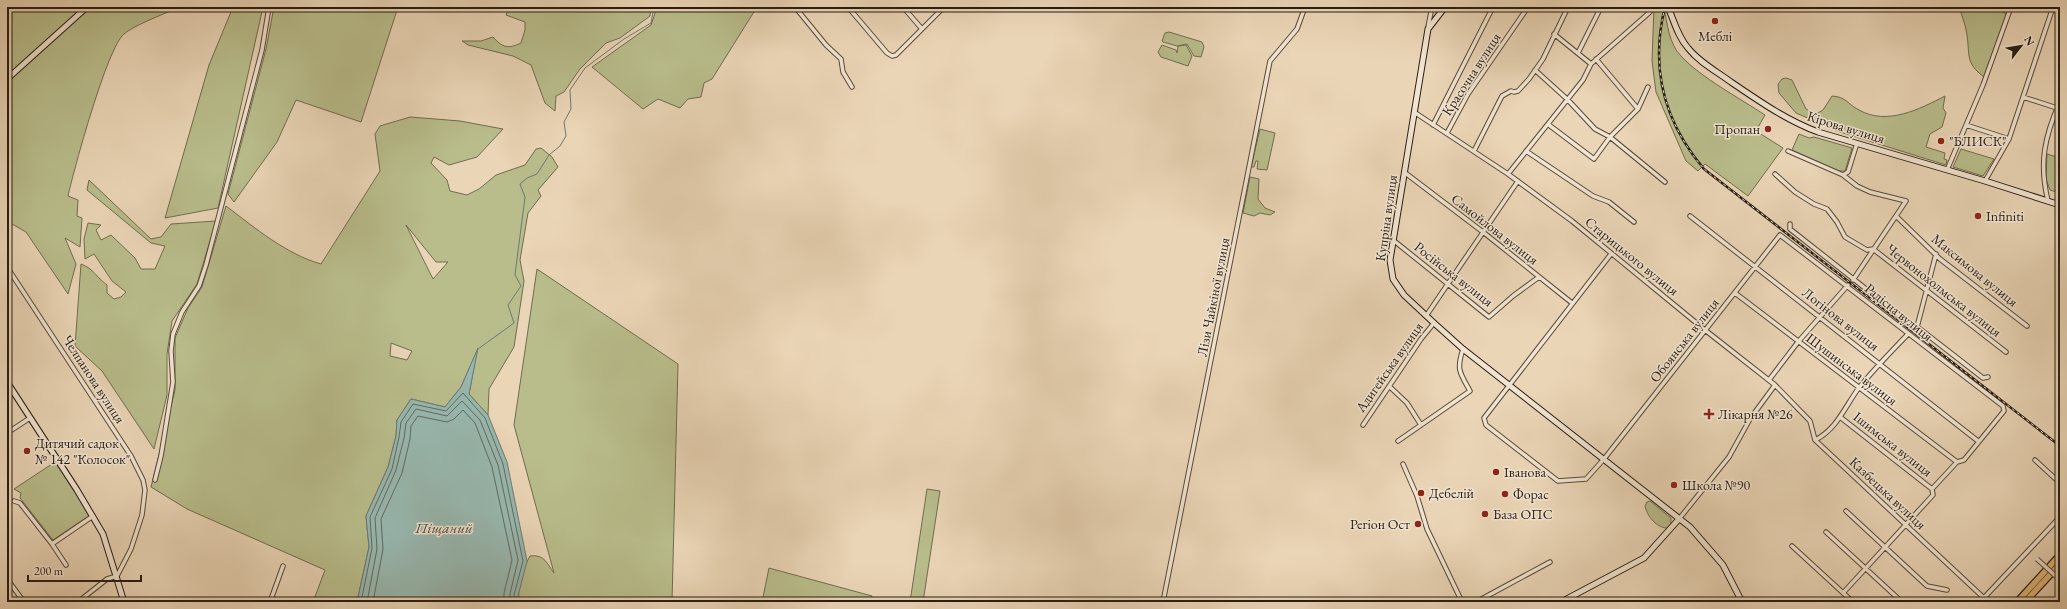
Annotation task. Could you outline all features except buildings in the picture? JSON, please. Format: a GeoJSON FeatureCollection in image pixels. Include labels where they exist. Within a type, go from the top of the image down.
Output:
{"type":"FeatureCollection","features":[{"type":"Feature","properties":{"kind":"main road"},"geometry":{"type":"LineString","coordinates":[[7,79],[87,7]]}},
{"type":"Feature","properties":{"kind":"main road","name":"Купріна вулиця"},"geometry":{"type":"LineString","coordinates":[[1446,7],[1428,29],[1413,112],[1390,260],[1393,279],[1404,294],[1426,316],[1464,349],[1700,537],[1728,573],[1742,602]]}},
{"type":"Feature","properties":{"kind":"main road","name":"Кірова вулиця"},"geometry":{"type":"LineString","coordinates":[[1668,7],[1680,36],[1687,48],[1699,60],[1766,106],[1796,124],[2060,205]]}},
{"type":"Feature","properties":{"kind":"main road"},"geometry":{"type":"LineString","coordinates":[[7,382],[103,534],[124,602]]}},
{"type":"Feature","properties":{"kind":"main road"},"geometry":{"type":"LineString","coordinates":[[1561,602],[1644,558],[1679,519]]}},
{"type":"Feature","properties":{"kind":"main road"},"geometry":{"type":"LineString","coordinates":[[2017,602],[2060,555]]}},
{"type":"Feature","properties":{"kind":"main road"},"geometry":{"type":"LineString","coordinates":[[2025,602],[2060,564]]}},
{"type":"Feature","properties":{"kind":"street"},"geometry":{"type":"LineString","coordinates":[[155,480],[161,456],[164,430],[173,382],[171,351],[173,334],[182,312],[199,286],[206,264],[262,50],[269,7]]}},
{"type":"Feature","properties":{"kind":"street"},"geometry":{"type":"LineString","coordinates":[[795,7],[826,45],[841,59],[843,72],[852,87]]}},
{"type":"Feature","properties":{"kind":"street"},"geometry":{"type":"LineString","coordinates":[[848,7],[892,56],[896,55],[944,7]]}},
{"type":"Feature","properties":{"kind":"street"},"geometry":{"type":"LineString","coordinates":[[903,7],[922,29]]}},
{"type":"Feature","properties":{"kind":"street","name":"Лізи Чайкіної вулиця"},"geometry":{"type":"LineString","coordinates":[[1163,602],[1270,61],[1297,29],[1306,7]]}},
{"type":"Feature","properties":{"kind":"street","name":"Купріна вулиця"},"geometry":{"type":"LineString","coordinates":[[1428,29],[1432,7]]}},
{"type":"Feature","properties":{"kind":"street"},"geometry":{"type":"LineString","coordinates":[[1433,125],[1493,7]]}},
{"type":"Feature","properties":{"kind":"street","name":"Красочна вулиця"},"geometry":{"type":"LineString","coordinates":[[1447,133],[1468,94],[1528,7]]}},
{"type":"Feature","properties":{"kind":"street"},"geometry":{"type":"LineString","coordinates":[[1474,151],[1502,96],[1511,91],[1518,91],[1535,70],[1568,7]]}},
{"type":"Feature","properties":{"kind":"street"},"geometry":{"type":"LineString","coordinates":[[1578,53],[1601,7]]}},
{"type":"Feature","properties":{"kind":"street"},"geometry":{"type":"LineString","coordinates":[[1508,174],[1526,150],[1549,125],[1567,99],[1584,80],[1591,64],[1650,12],[1651,7]]}},
{"type":"Feature","properties":{"kind":"street"},"geometry":{"type":"LineString","coordinates":[[1947,170],[1983,85],[2011,7]]}},
{"type":"Feature","properties":{"kind":"street"},"geometry":{"type":"LineString","coordinates":[[1985,181],[2009,139],[2053,7]]}},
{"type":"Feature","properties":{"kind":"street"},"geometry":{"type":"LineString","coordinates":[[1554,34],[1591,64]]}},
{"type":"Feature","properties":{"kind":"street"},"geometry":{"type":"LineString","coordinates":[[1596,59],[1638,109]]}},
{"type":"Feature","properties":{"kind":"street"},"geometry":{"type":"LineString","coordinates":[[1535,70],[1567,99],[1595,128],[1610,137],[1665,182]]}},
{"type":"Feature","properties":{"kind":"street"},"geometry":{"type":"LineString","coordinates":[[1549,125],[1594,159],[1610,137],[1638,109],[1648,87]]}},
{"type":"Feature","properties":{"kind":"street"},"geometry":{"type":"LineString","coordinates":[[2023,97],[2057,108]]}},
{"type":"Feature","properties":{"kind":"street"},"geometry":{"type":"LineString","coordinates":[[2048,201],[2042,178],[2044,150],[2060,102]]}},
{"type":"Feature","properties":{"kind":"street","name":"Старицького вулиця"},"geometry":{"type":"LineString","coordinates":[[1413,112],[1508,174],[1572,221],[1705,330],[1770,380],[1810,421],[1815,440]]}},
{"type":"Feature","properties":{"kind":"street"},"geometry":{"type":"LineString","coordinates":[[1966,125],[2009,139]]}},
{"type":"Feature","properties":{"kind":"street"},"geometry":{"type":"LineString","coordinates":[[1843,175],[1848,172],[1857,143]]}},
{"type":"Feature","properties":{"kind":"street"},"geometry":{"type":"LineString","coordinates":[[1526,150],[1593,196],[1609,202],[1634,222]]}},
{"type":"Feature","properties":{"kind":"street"},"geometry":{"type":"LineString","coordinates":[[1788,151],[1843,175],[1857,186],[1870,192],[1906,201],[1853,280]]}},
{"type":"Feature","properties":{"kind":"street","name":"Самойлова вулиця"},"geometry":{"type":"LineString","coordinates":[[1404,172],[1483,232],[1572,303]]}},
{"type":"Feature","properties":{"kind":"street","name":"Червонохолмська вулиця"},"geometry":{"type":"LineString","coordinates":[[1775,174],[1795,192],[1814,204],[1828,209],[1845,237],[1867,250],[1873,249],[1926,292],[2006,352]]}},
{"type":"Feature","properties":{"kind":"street"},"geometry":{"type":"LineString","coordinates":[[1426,316],[1518,181]]}},
{"type":"Feature","properties":{"kind":"street","name":"Логінова вулиця"},"geometry":{"type":"LineString","coordinates":[[1690,216],[1978,441]]}},
{"type":"Feature","properties":{"kind":"street","name":"Максимова вулиця"},"geometry":{"type":"LineString","coordinates":[[1896,216],[1944,262],[2026,326]]}},
{"type":"Feature","properties":{"kind":"street","name":"Радісна вулиця"},"geometry":{"type":"LineString","coordinates":[[1790,224],[1790,229],[1853,280],[1984,378],[1988,377]]}},
{"type":"Feature","properties":{"kind":"street","name":"Обоянська вулиця"},"geometry":{"type":"LineString","coordinates":[[1604,459],[1780,235]]}},
{"type":"Feature","properties":{"kind":"street","name":"Радісна вулиця"},"geometry":{"type":"LineString","coordinates":[[1780,235],[1848,285],[1908,334],[2003,406],[2004,409],[1978,441]]}},
{"type":"Feature","properties":{"kind":"street","name":"Російська вулиця"},"geometry":{"type":"LineString","coordinates":[[1393,240],[1490,317],[1539,277]]}},
{"type":"Feature","properties":{"kind":"street"},"geometry":{"type":"LineString","coordinates":[[1604,459],[1586,479],[1558,481],[1486,425],[1484,418],[1611,254]]}},
{"type":"Feature","properties":{"kind":"street"},"geometry":{"type":"LineString","coordinates":[[1917,327],[1936,254]]}},
{"type":"Feature","properties":{"kind":"street","name":"Челпанова вулиця"},"geometry":{"type":"LineString","coordinates":[[7,267],[131,456],[143,480],[145,490],[142,516],[130,549],[117,576]]}},
{"type":"Feature","properties":{"kind":"street"},"geometry":{"type":"LineString","coordinates":[[1770,380],[1798,342],[1848,285]]}},
{"type":"Feature","properties":{"kind":"street","name":"Шушинська вулиця"},"geometry":{"type":"LineString","coordinates":[[1735,293],[1956,462]]}},
{"type":"Feature","properties":{"kind":"street","name":"Адигейська вулиця"},"geometry":{"type":"LineString","coordinates":[[1363,425],[1421,339],[1434,323]]}},
{"type":"Feature","properties":{"kind":"street"},"geometry":{"type":"LineString","coordinates":[[1815,440],[1823,436],[1840,417],[1859,388],[1908,334]]}},
{"type":"Feature","properties":{"kind":"street"},"geometry":{"type":"LineString","coordinates":[[1398,441],[1470,391],[1459,372],[1458,364],[1464,349]]}},
{"type":"Feature","properties":{"kind":"street"},"geometry":{"type":"LineString","coordinates":[[1679,519],[1729,457],[1750,419],[1775,385]]}},
{"type":"Feature","properties":{"kind":"street"},"geometry":{"type":"LineString","coordinates":[[1390,387],[1407,403],[1421,425]]}},
{"type":"Feature","properties":{"kind":"street","name":"Ішимська вулиця"},"geometry":{"type":"LineString","coordinates":[[1840,417],[1932,489]]}},
{"type":"Feature","properties":{"kind":"street"},"geometry":{"type":"LineString","coordinates":[[7,432],[30,418]]}},
{"type":"Feature","properties":{"kind":"street","name":"Казбецька вулиця"},"geometry":{"type":"LineString","coordinates":[[1815,440],[1984,598]]}},
{"type":"Feature","properties":{"kind":"street"},"geometry":{"type":"LineString","coordinates":[[1844,593],[1865,568],[1933,496],[1932,489],[1956,462],[1964,460],[1978,441]]}},
{"type":"Feature","properties":{"kind":"street"},"geometry":{"type":"LineString","coordinates":[[2035,460],[2060,483]]}},
{"type":"Feature","properties":{"kind":"street"},"geometry":{"type":"LineString","coordinates":[[1403,464],[1417,496],[1427,529],[1462,602]]}},
{"type":"Feature","properties":{"kind":"street"},"geometry":{"type":"LineString","coordinates":[[14,501],[20,503],[52,544],[66,565]]}},
{"type":"Feature","properties":{"kind":"street"},"geometry":{"type":"LineString","coordinates":[[1846,511],[1927,586],[1947,590]]}},
{"type":"Feature","properties":{"kind":"street"},"geometry":{"type":"LineString","coordinates":[[52,544],[93,516]]}},
{"type":"Feature","properties":{"kind":"street"},"geometry":{"type":"LineString","coordinates":[[1980,602],[2060,517]]}},
{"type":"Feature","properties":{"kind":"street"},"geometry":{"type":"LineString","coordinates":[[1826,532],[1902,602]]}},
{"type":"Feature","properties":{"kind":"street"},"geometry":{"type":"LineString","coordinates":[[1792,546],[1853,602]]}},
{"type":"Feature","properties":{"kind":"street"},"geometry":{"type":"LineString","coordinates":[[2037,559],[2060,580]]}},
{"type":"Feature","properties":{"kind":"street"},"geometry":{"type":"LineString","coordinates":[[1476,602],[1550,562]]}},
{"type":"Feature","properties":{"kind":"street"},"geometry":{"type":"LineString","coordinates":[[270,602],[283,566]]}},
{"type":"Feature","properties":{"kind":"street"},"geometry":{"type":"LineString","coordinates":[[78,602],[108,579],[117,576]]}},
{"type":"Feature","properties":{"kind":"street"},"geometry":{"type":"LineString","coordinates":[[7,579],[24,602]]}},
{"type":"Feature","properties":{"kind":"green space"},"geometry":{"type":"Polygon","coordinates":[[[7,7],[179,7],[142,23],[124,34],[117,44],[100,84],[68,196],[78,200],[77,216],[82,218],[80,247],[65,238],[76,264],[68,294],[26,232],[12,224],[7,218],[7,7]]]}},
{"type":"Feature","properties":{"kind":"green space"},"geometry":{"type":"Polygon","coordinates":[[[233,7],[263,7],[218,208],[165,218],[209,65],[233,7]]]}},
{"type":"Feature","properties":{"kind":"green space"},"geometry":{"type":"Polygon","coordinates":[[[274,7],[398,7],[361,122],[296,100],[277,142],[234,202],[228,194],[266,49],[274,7]]]}},
{"type":"Feature","properties":{"kind":"green space"},"geometry":{"type":"Polygon","coordinates":[[[505,7],[651,7],[650,16],[620,38],[606,43],[580,69],[564,92],[556,96],[555,111],[545,103],[531,65],[513,56],[468,45],[462,41],[481,41],[493,37],[503,45],[509,47],[521,43],[525,30],[525,22],[506,15],[508,10],[505,7]]]}},
{"type":"Feature","properties":{"kind":"green space"},"geometry":{"type":"Polygon","coordinates":[[[657,7],[757,7],[712,79],[704,83],[701,97],[688,99],[680,108],[658,99],[643,109],[592,67],[651,25],[657,7]]]}},
{"type":"Feature","properties":{"kind":"green space"},"geometry":{"type":"Polygon","coordinates":[[[1654,7],[1664,7],[1671,39],[1681,56],[1710,80],[1765,115],[1756,131],[1783,148],[1748,196],[1705,164],[1698,171],[1686,161],[1656,92],[1652,61],[1654,7]]]}},
{"type":"Feature","properties":{"kind":"green space"},"geometry":{"type":"Polygon","coordinates":[[[1959,7],[1992,7],[2005,13],[2006,16],[1984,77],[1971,63],[1966,28],[1959,7]]]}},
{"type":"Feature","properties":{"kind":"green space"},"geometry":{"type":"Polygon","coordinates":[[[1169,32],[1202,42],[1204,47],[1201,57],[1194,56],[1187,44],[1177,46],[1163,42],[1165,33],[1169,32]]]}},
{"type":"Feature","properties":{"kind":"green space"},"geometry":{"type":"Polygon","coordinates":[[[1162,45],[1176,50],[1177,53],[1178,46],[1186,45],[1192,56],[1188,66],[1161,57],[1158,52],[1162,45]]]}},
{"type":"Feature","properties":{"kind":"green space"},"geometry":{"type":"Polygon","coordinates":[[[1786,78],[1792,80],[1806,109],[1813,113],[1818,113],[1823,110],[1832,96],[1844,99],[1855,108],[1870,115],[1892,116],[1903,114],[1925,106],[1945,96],[1943,108],[1946,113],[1942,127],[1930,134],[1926,147],[1945,153],[1944,159],[1947,160],[1946,165],[1840,132],[1796,113],[1779,93],[1778,84],[1782,79],[1786,78]]]}},
{"type":"Feature","properties":{"kind":"green space"},"geometry":{"type":"Polygon","coordinates":[[[410,117],[460,121],[503,129],[477,157],[449,165],[434,157],[431,163],[447,180],[450,191],[467,195],[479,189],[496,175],[525,165],[536,149],[541,148],[552,157],[558,167],[538,190],[541,196],[528,213],[520,260],[524,281],[514,347],[489,389],[488,415],[469,394],[477,351],[461,387],[445,407],[411,399],[397,420],[396,436],[388,467],[366,516],[369,547],[357,602],[313,602],[325,570],[187,509],[151,487],[175,390],[175,338],[188,308],[202,287],[226,206],[271,240],[295,254],[321,264],[380,171],[375,134],[380,126],[410,117]],[[406,225],[433,279],[448,262],[436,262],[406,225]],[[391,343],[390,356],[407,360],[412,351],[391,343]]]}},
{"type":"Feature","properties":{"kind":"green space"},"geometry":{"type":"Polygon","coordinates":[[[1260,129],[1275,133],[1267,170],[1257,169],[1258,161],[1256,161],[1254,167],[1251,167],[1260,129]]]}},
{"type":"Feature","properties":{"kind":"green space"},"geometry":{"type":"Polygon","coordinates":[[[1799,134],[1809,138],[1814,137],[1852,148],[1845,171],[1839,171],[1792,150],[1799,134]]]}},
{"type":"Feature","properties":{"kind":"green space"},"geometry":{"type":"Polygon","coordinates":[[[1961,149],[1994,159],[1983,176],[1953,167],[1961,149]]]}},
{"type":"Feature","properties":{"kind":"green space"},"geometry":{"type":"Polygon","coordinates":[[[2047,154],[2060,158],[2060,193],[2050,190],[2046,179],[2047,154]]]}},
{"type":"Feature","properties":{"kind":"green space"},"geometry":{"type":"Polygon","coordinates":[[[1250,177],[1259,179],[1258,199],[1265,208],[1275,212],[1270,215],[1260,213],[1254,216],[1243,213],[1250,177]]]}},
{"type":"Feature","properties":{"kind":"green space"},"geometry":{"type":"Polygon","coordinates":[[[89,180],[151,239],[161,237],[171,224],[216,221],[197,284],[172,321],[167,354],[167,395],[154,449],[102,371],[75,346],[81,264],[89,268],[107,285],[107,293],[114,299],[121,297],[126,292],[112,281],[94,254],[85,259],[84,239],[88,223],[101,225],[96,230],[101,240],[111,235],[135,258],[141,269],[155,269],[165,246],[151,243],[87,190],[89,180]]]}},
{"type":"Feature","properties":{"kind":"green space"},"geometry":{"type":"Polygon","coordinates":[[[537,269],[678,364],[672,602],[519,602],[521,578],[530,556],[539,557],[545,560],[554,573],[514,425],[537,269]]]}},
{"type":"Feature","properties":{"kind":"green space"},"geometry":{"type":"Polygon","coordinates":[[[55,462],[90,515],[53,540],[20,498],[21,493],[14,489],[55,462]]]}},
{"type":"Feature","properties":{"kind":"green space"},"geometry":{"type":"Polygon","coordinates":[[[927,489],[940,491],[923,602],[910,602],[927,489]]]}},
{"type":"Feature","properties":{"kind":"green space"},"geometry":{"type":"Polygon","coordinates":[[[1650,501],[1671,518],[1671,525],[1669,528],[1660,526],[1650,518],[1645,506],[1647,502],[1650,501]]]}},
{"type":"Feature","properties":{"kind":"green space"},"geometry":{"type":"Polygon","coordinates":[[[769,568],[872,596],[871,602],[762,602],[769,568]]]}},
{"type":"Feature","properties":{"kind":"water","name":"Піщаний"},"geometry":{"type":"Polygon","coordinates":[[[478,348],[469,394],[488,415],[507,462],[527,561],[518,596],[519,602],[357,602],[369,547],[366,516],[388,467],[396,436],[397,420],[411,399],[445,407],[461,387],[478,348]]]}},
{"type":"Feature","properties":{"kind":"waterway"},"geometry":{"type":"LineString","coordinates":[[478,349],[514,323],[508,305],[521,286],[515,275],[525,197],[520,184],[527,178],[537,174],[549,155],[560,146],[566,136],[564,122],[571,109],[570,90],[585,68],[624,39],[651,23],[654,7]]}},
{"type":"Feature","properties":{"kind":"railway"},"geometry":{"type":"LineString","coordinates":[[1665,7],[1659,51],[1660,72],[1664,93],[1670,113],[1679,132],[1690,151],[1704,169],[2060,446]]}},
{"type":"Feature","properties":{"kind":"place","name":"Меблі"},"geometry":{"type":"Point","coordinates":[1715,21]}},
{"type":"Feature","properties":{"kind":"place","name":"Пропан"},"geometry":{"type":"Point","coordinates":[1768,129]}},
{"type":"Feature","properties":{"kind":"place","name":"\"БЛИСК\""},"geometry":{"type":"Point","coordinates":[1941,141]}},
{"type":"Feature","properties":{"kind":"place","name":"Infiniti"},"geometry":{"type":"Point","coordinates":[1978,216]}},
{"type":"Feature","properties":{"kind":"place","name":"Лікарня №26"},"geometry":{"type":"Point","coordinates":[1709,414]}},
{"type":"Feature","properties":{"kind":"place","name":"Дитячий садок № 142 \"Колосок\""},"geometry":{"type":"Point","coordinates":[27,451]}},
{"type":"Feature","properties":{"kind":"place","name":"Іванова"},"geometry":{"type":"Point","coordinates":[1496,472]}},
{"type":"Feature","properties":{"kind":"place","name":"Школа №90"},"geometry":{"type":"Point","coordinates":[1674,485]}},
{"type":"Feature","properties":{"kind":"place","name":"Дебелій"},"geometry":{"type":"Point","coordinates":[1421,493]}},
{"type":"Feature","properties":{"kind":"place","name":"Форас"},"geometry":{"type":"Point","coordinates":[1505,494]}},
{"type":"Feature","properties":{"kind":"place","name":"База ОПС"},"geometry":{"type":"Point","coordinates":[1485,514]}},
{"type":"Feature","properties":{"kind":"place","name":"Регіон Ост"},"geometry":{"type":"Point","coordinates":[1418,524]}}]}
